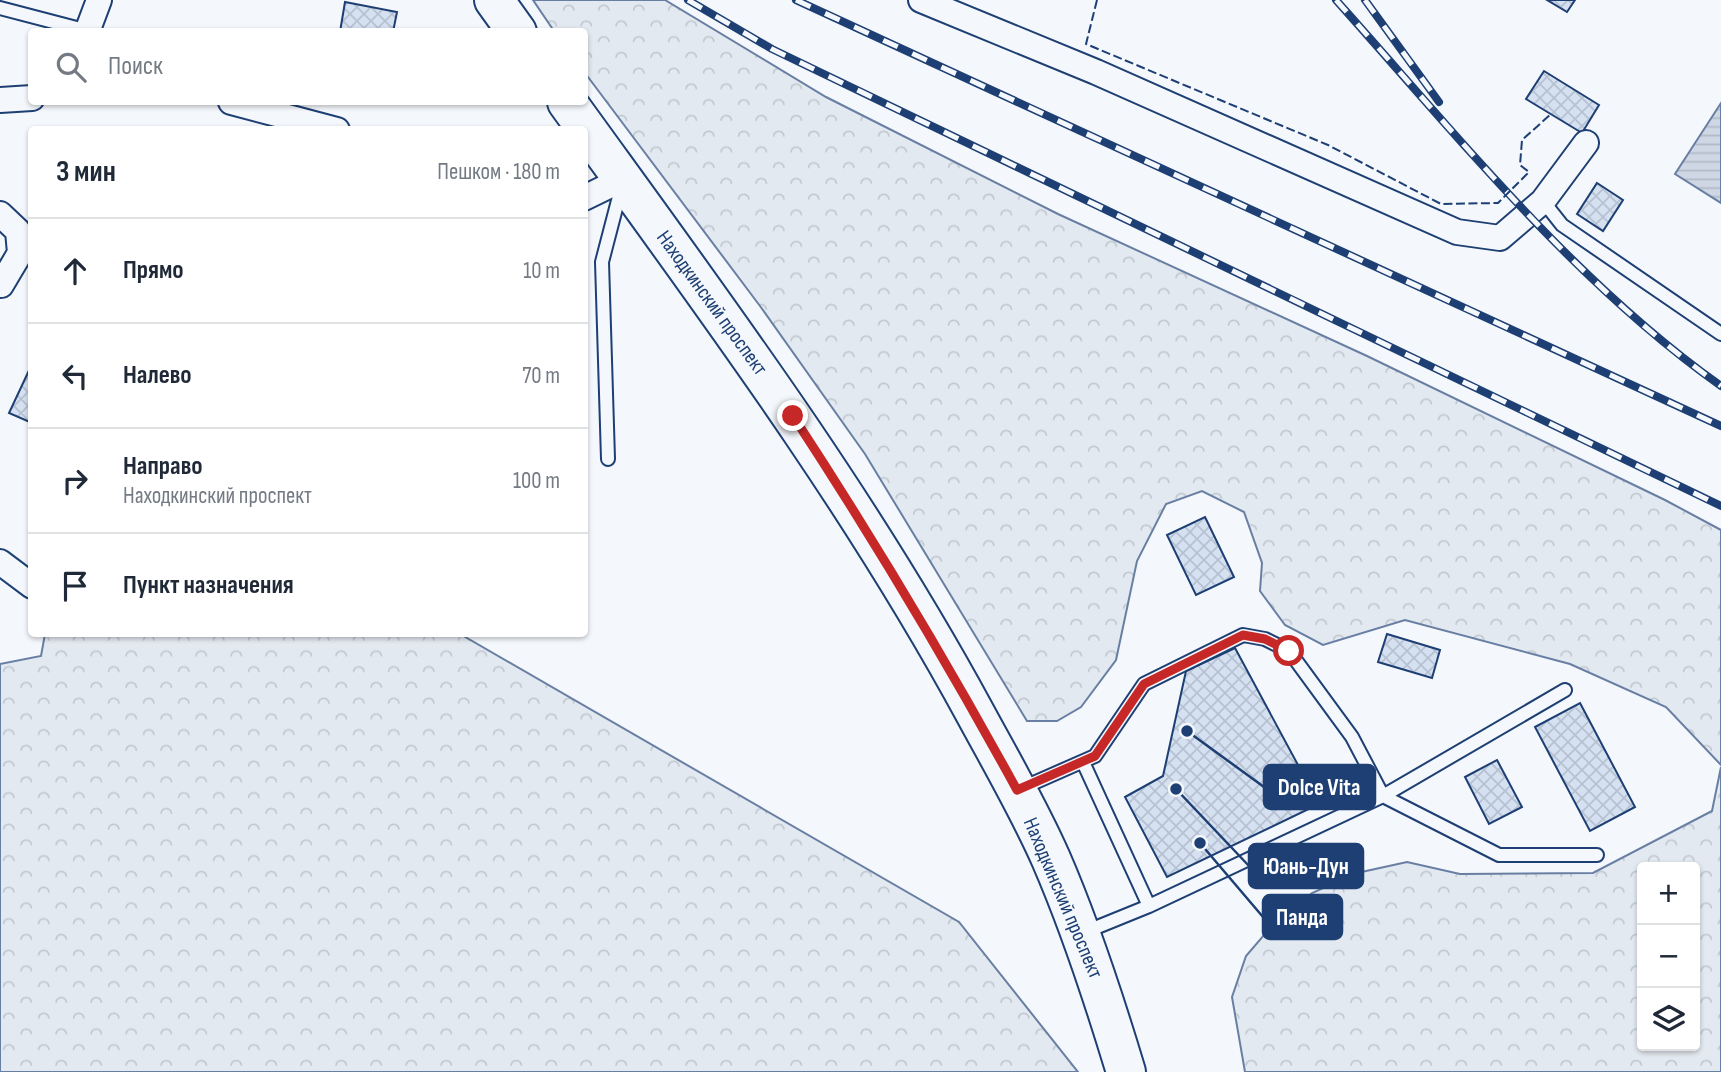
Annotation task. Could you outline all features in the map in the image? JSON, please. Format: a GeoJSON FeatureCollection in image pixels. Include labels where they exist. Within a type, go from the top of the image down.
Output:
{"type":"FeatureCollection","features":[{"type":"Feature","properties":{"kind":"main road"},"geometry":{"type":"LineString","coordinates":[[494,0],[514,28]]}},
{"type":"Feature","properties":{"kind":"main road","name":"Находкинский проспект"},"geometry":{"type":"LineString","coordinates":[[569,105],[584,126]]}},
{"type":"Feature","properties":{"kind":"main road","name":"Находкинский проспект"},"geometry":{"type":"LineString","coordinates":[[588,131],[793,416],[872,535],[945,658],[1049,855],[1082,934],[1126,1072]]}},
{"type":"Feature","properties":{"kind":"street"},"geometry":{"type":"LineString","coordinates":[[89,28],[99,0]]}},
{"type":"Feature","properties":{"kind":"street"},"geometry":{"type":"LineString","coordinates":[[921,0],[1096,72],[1457,232],[1500,238],[1543,201],[1586,143]]}},
{"type":"Feature","properties":{"kind":"street"},"geometry":{"type":"LineString","coordinates":[[0,100],[28,98]]}},
{"type":"Feature","properties":{"kind":"street"},"geometry":{"type":"LineString","coordinates":[[241,105],[322,126]]}},
{"type":"Feature","properties":{"kind":"street"},"geometry":{"type":"LineString","coordinates":[[588,196],[623,179]]}},
{"type":"Feature","properties":{"kind":"street"},"geometry":{"type":"LineString","coordinates":[[0,214],[18,231],[20,253],[1,285]]}},
{"type":"Feature","properties":{"kind":"street"},"geometry":{"type":"LineString","coordinates":[[0,562],[28,583]]}},
{"type":"Feature","properties":{"kind":"lane"},"geometry":{"type":"LineString","coordinates":[[0,8],[77,28]]}},
{"type":"Feature","properties":{"kind":"lane"},"geometry":{"type":"LineString","coordinates":[[608,459],[602,262],[623,179]]}},
{"type":"Feature","properties":{"kind":"lane"},"geometry":{"type":"LineString","coordinates":[[1543,201],[1562,225],[1721,334]]}},
{"type":"Feature","properties":{"kind":"lane"},"geometry":{"type":"LineString","coordinates":[[1017,790],[1095,756],[1144,684],[1243,635],[1265,639],[1289,651],[1352,737],[1383,796],[1499,855],[1597,855]]}},
{"type":"Feature","properties":{"kind":"lane"},"geometry":{"type":"LineString","coordinates":[[1082,934],[1149,906],[1383,796],[1565,690]]}},
{"type":"Feature","properties":{"kind":"lane"},"geometry":{"type":"LineString","coordinates":[[1083,762],[1149,906]]}},
{"type":"Feature","properties":{"kind":"green space"},"geometry":{"type":"Polygon","coordinates":[[[533,0],[665,0],[826,97],[1058,214],[1367,356],[1665,500],[1721,530],[1721,765],[1666,707],[1570,664],[1405,620],[1323,645],[1285,625],[1260,591],[1262,563],[1244,512],[1202,491],[1166,504],[1137,561],[1116,660],[1081,707],[1057,721],[1027,721],[865,454],[760,306],[588,77],[588,28],[552,28],[533,0]]]}},
{"type":"Feature","properties":{"kind":"green space"},"geometry":{"type":"Polygon","coordinates":[[[44,637],[465,637],[959,922],[1078,1072],[0,1072],[0,664],[41,656],[44,637]]]}},
{"type":"Feature","properties":{"kind":"green space"},"geometry":{"type":"Polygon","coordinates":[[[1721,767],[1721,1072],[1245,1072],[1232,997],[1246,956],[1276,921],[1312,893],[1357,873],[1407,862],[1460,874],[1593,873],[1712,811],[1721,767]]]}},
{"type":"Feature","properties":{"kind":"shaded area"},"geometry":{"type":"Polygon","coordinates":[[[1721,103],[1721,203],[1675,174],[1721,103]]]}},
{"type":"Feature","properties":{"kind":"building"},"geometry":{"type":"Polygon","coordinates":[[[1547,0],[1575,0],[1567,12],[1547,0]]]}},
{"type":"Feature","properties":{"kind":"building"},"geometry":{"type":"Polygon","coordinates":[[[345,2],[397,12],[394,28],[341,28],[345,2]]]}},
{"type":"Feature","properties":{"kind":"building"},"geometry":{"type":"Polygon","coordinates":[[[1544,71],[1599,105],[1582,133],[1526,99],[1544,71]]]}},
{"type":"Feature","properties":{"kind":"building"},"geometry":{"type":"Polygon","coordinates":[[[1597,183],[1623,200],[1603,231],[1577,214],[1597,183]]]}},
{"type":"Feature","properties":{"kind":"building"},"geometry":{"type":"Polygon","coordinates":[[[28,373],[28,421],[9,413],[28,373]]]}},
{"type":"Feature","properties":{"kind":"building"},"geometry":{"type":"Polygon","coordinates":[[[1205,517],[1234,577],[1196,595],[1167,535],[1205,517]]]}},
{"type":"Feature","properties":{"kind":"building"},"geometry":{"type":"Polygon","coordinates":[[[1387,634],[1440,650],[1432,678],[1378,662],[1387,634]]]}},
{"type":"Feature","properties":{"kind":"building"},"geometry":{"type":"Polygon","coordinates":[[[1235,648],[1319,804],[1167,877],[1125,797],[1163,776],[1186,671],[1235,648]]]}},
{"type":"Feature","properties":{"kind":"building"},"geometry":{"type":"Polygon","coordinates":[[[1580,703],[1635,807],[1590,831],[1535,727],[1580,703]]]}},
{"type":"Feature","properties":{"kind":"building"},"geometry":{"type":"Polygon","coordinates":[[[1497,760],[1522,807],[1489,824],[1465,777],[1497,760]]]}},
{"type":"Feature","properties":{"kind":"railway"},"geometry":{"type":"LineString","coordinates":[[688,0],[772,49],[1721,506]]}},
{"type":"Feature","properties":{"kind":"railway"},"geometry":{"type":"LineString","coordinates":[[796,0],[1721,426]]}},
{"type":"Feature","properties":{"kind":"railway"},"geometry":{"type":"LineString","coordinates":[[1336,0],[1518,204],[1566,253],[1667,345],[1721,386]]}},
{"type":"Feature","properties":{"kind":"railway"},"geometry":{"type":"LineString","coordinates":[[1365,0],[1439,102]]}},
{"type":"Feature","properties":{"kind":"fence"},"geometry":{"type":"LineString","coordinates":[[1097,0],[1086,44],[1328,145],[1441,204],[1498,203],[1529,172],[1520,165],[1522,140],[1551,114]]}},
{"type":"Feature","properties":{"kind":"place","name":"Dolce Vita"},"geometry":{"type":"Point","coordinates":[1187,731]}},
{"type":"Feature","properties":{"kind":"place","name":"Юань-Дун"},"geometry":{"type":"Point","coordinates":[1176,789]}},
{"type":"Feature","properties":{"kind":"place","name":"Панда"},"geometry":{"type":"Point","coordinates":[1200,843]}},
{"type":"Feature","properties":{"kind":"route"},"geometry":{"type":"LineString","coordinates":[[793,416],[872,535],[945,658],[1017,790],[1095,756],[1144,684],[1243,635],[1265,639],[1289,651]]}}]}
